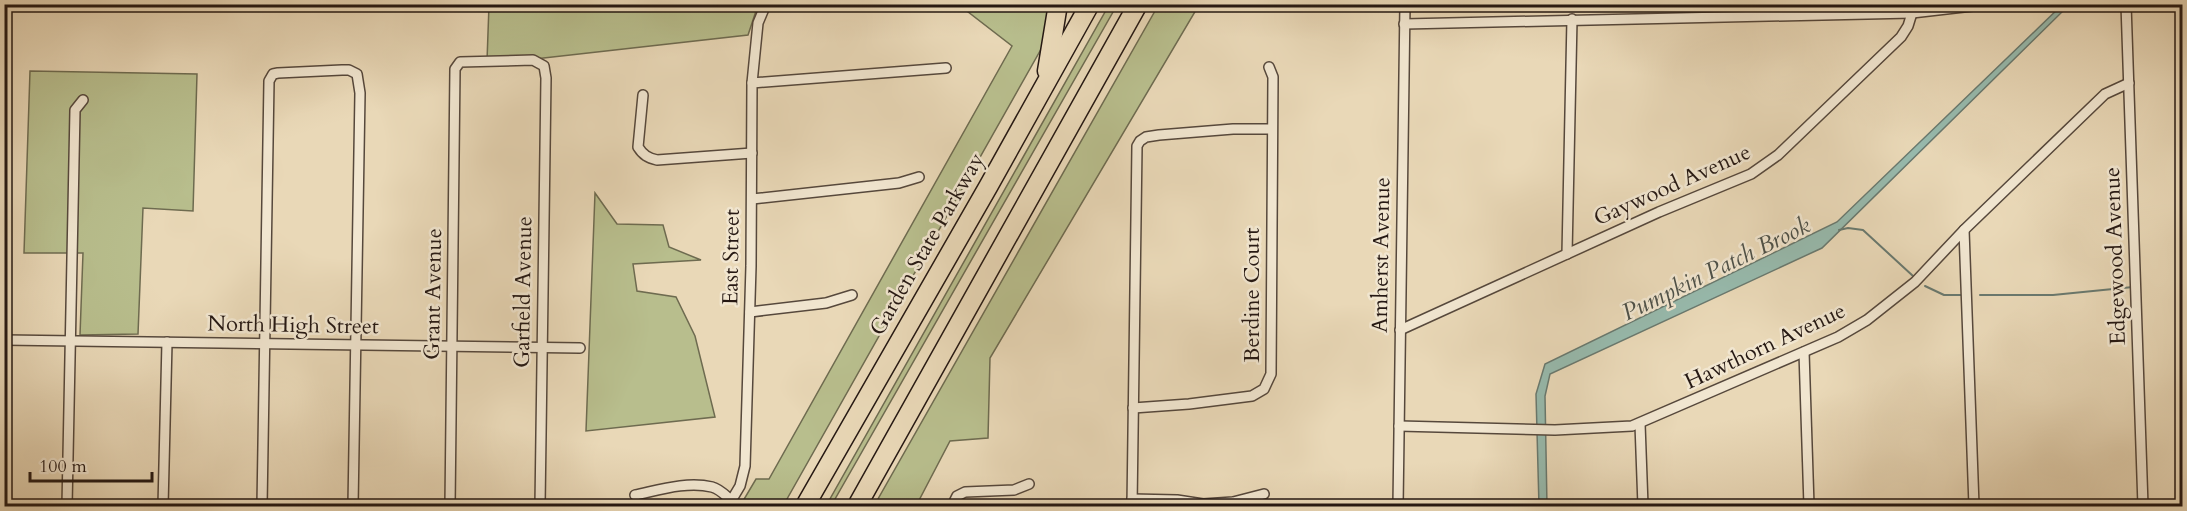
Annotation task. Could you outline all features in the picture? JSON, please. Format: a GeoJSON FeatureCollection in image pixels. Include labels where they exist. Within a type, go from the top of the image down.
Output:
{"type":"FeatureCollection","features":[{"type":"Feature","properties":{"kind":"highway"},"geometry":{"type":"LineString","coordinates":[[1044,83],[1058,4]]}},
{"type":"Feature","properties":{"kind":"highway","name":"Garden State Parkway"},"geometry":{"type":"LineString","coordinates":[[805,507],[1090,4]]}},
{"type":"Feature","properties":{"kind":"highway"},"geometry":{"type":"LineString","coordinates":[[857,507],[1138,4]]}},
{"type":"Feature","properties":{"kind":"street"},"geometry":{"type":"LineString","coordinates":[[4,6],[62,4]]}},
{"type":"Feature","properties":{"kind":"street","name":"Amherst Avenue"},"geometry":{"type":"LineString","coordinates":[[1398,507],[1404,4]]}},
{"type":"Feature","properties":{"kind":"street"},"geometry":{"type":"LineString","coordinates":[[1404,24],[1912,13],[1929,8],[1990,4]]}},
{"type":"Feature","properties":{"kind":"street","name":"Edgewood Avenue"},"geometry":{"type":"LineString","coordinates":[[2126,4],[2143,507]]}},
{"type":"Feature","properties":{"kind":"street","name":"East Street"},"geometry":{"type":"LineString","coordinates":[[730,504],[740,486],[745,466],[750,312],[752,83],[758,23],[768,5]]}},
{"type":"Feature","properties":{"kind":"street","name":"Gaywood Avenue"},"geometry":{"type":"LineString","coordinates":[[1400,330],[1659,212],[1741,179],[1763,167],[1901,37],[1912,13]]}},
{"type":"Feature","properties":{"kind":"street"},"geometry":{"type":"LineString","coordinates":[[1567,254],[1572,19]]}},
{"type":"Feature","properties":{"kind":"street","name":"Garfield Avenue"},"geometry":{"type":"LineString","coordinates":[[455,81],[455,69],[460,62],[533,60],[544,66],[546,78],[540,507]]}},
{"type":"Feature","properties":{"kind":"street","name":"Berdine Court"},"geometry":{"type":"LineString","coordinates":[[1133,408],[1252,396],[1264,389],[1269,382],[1271,374],[1273,77],[1269,67]]}},
{"type":"Feature","properties":{"kind":"street"},"geometry":{"type":"LineString","coordinates":[[752,83],[946,68]]}},
{"type":"Feature","properties":{"kind":"street"},"geometry":{"type":"LineString","coordinates":[[262,507],[270,77],[278,73],[349,70],[357,74],[360,93],[352,507]]}},
{"type":"Feature","properties":{"kind":"street","name":"Grant Avenue"},"geometry":{"type":"LineString","coordinates":[[450,507],[455,81]]}},
{"type":"Feature","properties":{"kind":"street","name":"Hawthorn Avenue"},"geometry":{"type":"LineString","coordinates":[[1399,426],[1556,430],[1620,428],[1640,424],[1838,337],[1891,303],[2105,94],[2129,83]]}},
{"type":"Feature","properties":{"kind":"street"},"geometry":{"type":"LineString","coordinates":[[643,95],[638,147],[642,154],[649,158],[657,160],[752,153]]}},
{"type":"Feature","properties":{"kind":"street"},"geometry":{"type":"LineString","coordinates":[[67,507],[75,110],[83,100]]}},
{"type":"Feature","properties":{"kind":"street"},"geometry":{"type":"LineString","coordinates":[[1264,494],[1233,502],[1203,504],[1177,500],[1132,503],[1136,154],[1140,141],[1146,137],[1202,131],[1272,129]]}},
{"type":"Feature","properties":{"kind":"street"},"geometry":{"type":"LineString","coordinates":[[752,199],[899,183],[919,177]]}},
{"type":"Feature","properties":{"kind":"street"},"geometry":{"type":"LineString","coordinates":[[1964,230],[1974,507]]}},
{"type":"Feature","properties":{"kind":"street"},"geometry":{"type":"LineString","coordinates":[[750,312],[826,303],[852,295]]}},
{"type":"Feature","properties":{"kind":"street","name":"North High Street"},"geometry":{"type":"LineString","coordinates":[[4,339],[580,348]]}},
{"type":"Feature","properties":{"kind":"street"},"geometry":{"type":"LineString","coordinates":[[163,507],[166,342]]}},
{"type":"Feature","properties":{"kind":"street"},"geometry":{"type":"LineString","coordinates":[[1804,352],[1809,507]]}},
{"type":"Feature","properties":{"kind":"street"},"geometry":{"type":"LineString","coordinates":[[1640,424],[1643,507]]}},
{"type":"Feature","properties":{"kind":"street"},"geometry":{"type":"LineString","coordinates":[[952,507],[957,496],[965,492],[1014,490],[1029,484]]}},
{"type":"Feature","properties":{"kind":"street"},"geometry":{"type":"LineString","coordinates":[[635,495],[681,486],[701,486],[712,488],[730,504]]}},
{"type":"Feature","properties":{"kind":"green space"},"geometry":{"type":"Polygon","coordinates":[[[1159,4],[1199,5],[990,358],[988,438],[950,441],[916,506],[874,506],[1159,4]]]}},
{"type":"Feature","properties":{"kind":"green space"},"geometry":{"type":"Polygon","coordinates":[[[489,5],[758,5],[748,35],[507,62],[487,61],[489,5]]]}},
{"type":"Feature","properties":{"kind":"green space"},"geometry":{"type":"Polygon","coordinates":[[[959,5],[1066,5],[783,506],[740,506],[756,479],[769,479],[1012,46],[959,5]]]}},
{"type":"Feature","properties":{"kind":"green space"},"geometry":{"type":"Polygon","coordinates":[[[1109,5],[1117,5],[831,506],[826,506],[1109,5]]]}},
{"type":"Feature","properties":{"kind":"green space"},"geometry":{"type":"Polygon","coordinates":[[[30,71],[197,74],[193,211],[143,208],[138,334],[80,335],[83,253],[24,253],[30,71]]]}},
{"type":"Feature","properties":{"kind":"green space"},"geometry":{"type":"Polygon","coordinates":[[[595,193],[617,224],[663,225],[669,247],[701,260],[633,264],[637,291],[676,297],[695,336],[715,417],[586,431],[595,193]]]}},
{"type":"Feature","properties":{"kind":"shaded area"},"geometry":{"type":"Polygon","coordinates":[[[2061,6],[2064,10],[1822,248],[1550,374],[1545,396],[1547,506],[1539,506],[1536,394],[1545,364],[1837,222],[2061,6]]]}},
{"type":"Feature","properties":{"kind":"waterway"},"geometry":{"type":"LineString","coordinates":[[1839,230],[1848,228],[1863,230],[1913,276]]}},
{"type":"Feature","properties":{"kind":"waterway"},"geometry":{"type":"LineString","coordinates":[[1925,286],[1944,295],[1961,295]]}},
{"type":"Feature","properties":{"kind":"waterway"},"geometry":{"type":"LineString","coordinates":[[1980,295],[2053,295],[2133,287]]}},
{"type":"Feature","properties":{"kind":"water label","name":"Pumpkin Patch Brook"},"geometry":{"type":"Point","coordinates":[1716,269]}}]}
